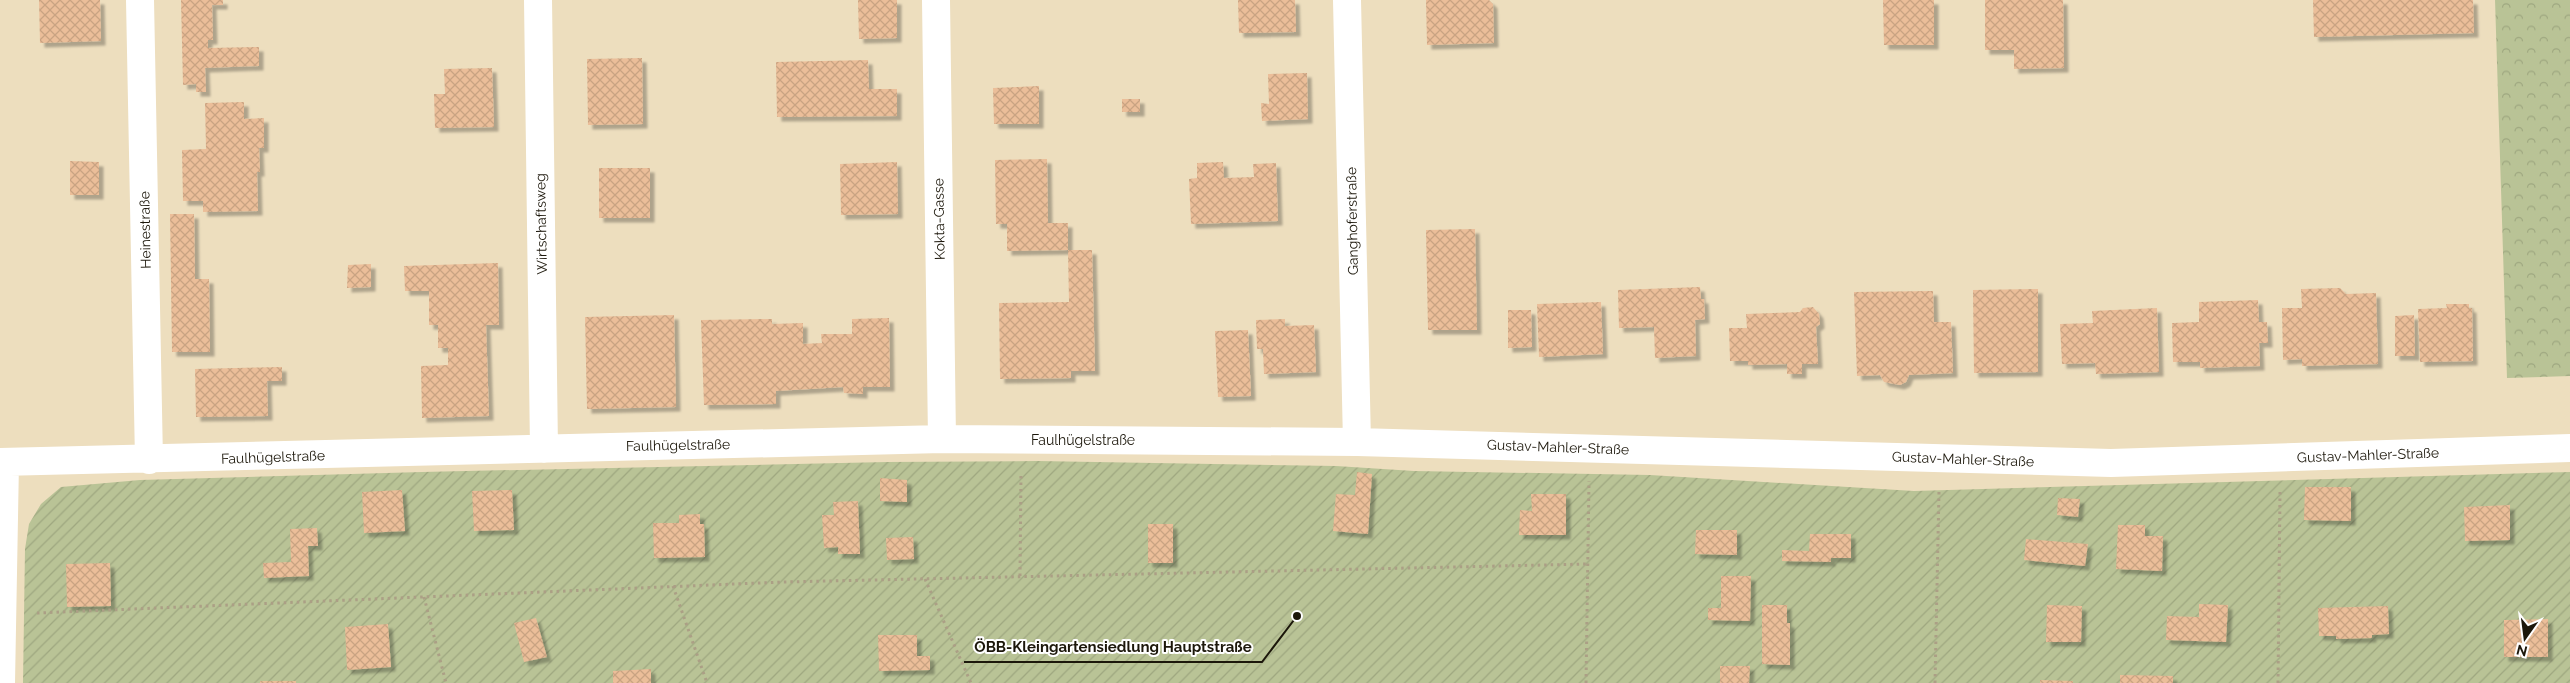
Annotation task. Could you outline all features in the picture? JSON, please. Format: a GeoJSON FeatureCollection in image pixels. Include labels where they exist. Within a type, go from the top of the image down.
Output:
{"type":"FeatureCollection","features":[{"type":"Feature","properties":{"kind":"street","name":"Heinestraße"},"geometry":{"type":"LineString","coordinates":[[140,0],[149,460]]}},
{"type":"Feature","properties":{"kind":"street","name":"Wirtschaftsweg"},"geometry":{"type":"LineString","coordinates":[[538,0],[544,449]]}},
{"type":"Feature","properties":{"kind":"street","name":"Kokta-Gasse"},"geometry":{"type":"LineString","coordinates":[[936,0],[942,439]]}},
{"type":"Feature","properties":{"kind":"street","name":"Ganghoferstraße"},"geometry":{"type":"LineString","coordinates":[[1347,0],[1356,442]]}},
{"type":"Feature","properties":{"kind":"street","name":"Faulhügelstraße"},"geometry":{"type":"LineString","coordinates":[[2,462],[149,460],[942,439],[1356,442]]}},
{"type":"Feature","properties":{"kind":"street","name":"Gustav-Mahler-Straße"},"geometry":{"type":"LineString","coordinates":[[1356,442],[2111,463],[2570,448]]}},
{"type":"Feature","properties":{"kind":"street"},"geometry":{"type":"LineString","coordinates":[[0,683],[2,462]]}},
{"type":"Feature","properties":{"kind":"path"},"geometry":{"type":"LineString","coordinates":[[1020,576],[1022,440]]}},
{"type":"Feature","properties":{"kind":"path"},"geometry":{"type":"LineString","coordinates":[[1586,683],[1590,448]]}},
{"type":"Feature","properties":{"kind":"path"},"geometry":{"type":"LineString","coordinates":[[2278,683],[2280,457]]}},
{"type":"Feature","properties":{"kind":"path"},"geometry":{"type":"LineString","coordinates":[[1935,683],[1940,458]]}},
{"type":"Feature","properties":{"kind":"path"},"geometry":{"type":"LineString","coordinates":[[2,615],[673,586],[1020,576],[1588,564]]}},
{"type":"Feature","properties":{"kind":"path"},"geometry":{"type":"LineString","coordinates":[[925,579],[971,683]]}},
{"type":"Feature","properties":{"kind":"path"},"geometry":{"type":"LineString","coordinates":[[673,586],[707,683]]}},
{"type":"Feature","properties":{"kind":"path"},"geometry":{"type":"LineString","coordinates":[[424,597],[446,683]]}},
{"type":"Feature","properties":{"kind":"green space"},"geometry":{"type":"Polygon","coordinates":[[[2495,0],[2570,0],[2570,376],[2507,378],[2495,0]]]}},
{"type":"Feature","properties":{"kind":"green space"},"geometry":{"type":"Polygon","coordinates":[[[1037,461],[1336,466],[1414,471],[1650,475],[1914,491],[2570,472],[2570,683],[23,683],[25,549],[29,524],[41,504],[61,487],[140,480],[422,472],[887,462],[1037,461]]]}},
{"type":"Feature","properties":{"kind":"building"},"geometry":{"type":"Polygon","coordinates":[[[39,0],[100,0],[101,41],[40,43],[39,0]]]}},
{"type":"Feature","properties":{"kind":"building"},"geometry":{"type":"Polygon","coordinates":[[[181,0],[223,0],[223,5],[212,5],[213,40],[208,40],[208,48],[259,47],[259,66],[205,68],[206,92],[196,92],[196,84],[183,85],[181,0]]]}},
{"type":"Feature","properties":{"kind":"building"},"geometry":{"type":"Polygon","coordinates":[[[858,0],[897,0],[897,38],[859,39],[858,0]]]}},
{"type":"Feature","properties":{"kind":"building"},"geometry":{"type":"Polygon","coordinates":[[[1238,0],[1295,0],[1296,32],[1239,33],[1238,0]]]}},
{"type":"Feature","properties":{"kind":"building"},"geometry":{"type":"Polygon","coordinates":[[[1426,0],[1489,0],[1493,4],[1494,43],[1427,45],[1426,0]]]}},
{"type":"Feature","properties":{"kind":"building"},"geometry":{"type":"Polygon","coordinates":[[[1883,0],[1934,0],[1934,45],[1884,45],[1883,0]]]}},
{"type":"Feature","properties":{"kind":"building"},"geometry":{"type":"Polygon","coordinates":[[[1985,0],[2063,0],[2064,68],[2014,69],[2014,50],[1985,50],[1985,0]]]}},
{"type":"Feature","properties":{"kind":"building"},"geometry":{"type":"Polygon","coordinates":[[[2313,0],[2473,0],[2474,33],[2314,37],[2313,0]]]}},
{"type":"Feature","properties":{"kind":"building"},"geometry":{"type":"Polygon","coordinates":[[[642,58],[643,124],[588,125],[587,59],[642,58]]]}},
{"type":"Feature","properties":{"kind":"building"},"geometry":{"type":"Polygon","coordinates":[[[868,60],[869,89],[897,89],[897,116],[777,117],[776,62],[868,60]]]}},
{"type":"Feature","properties":{"kind":"building"},"geometry":{"type":"Polygon","coordinates":[[[492,68],[494,127],[435,128],[434,94],[445,94],[444,69],[492,68]]]}},
{"type":"Feature","properties":{"kind":"building"},"geometry":{"type":"Polygon","coordinates":[[[1307,73],[1308,119],[1262,121],[1261,103],[1269,104],[1268,74],[1307,73]]]}},
{"type":"Feature","properties":{"kind":"building"},"geometry":{"type":"Polygon","coordinates":[[[1039,86],[1039,124],[994,124],[993,88],[1039,86]]]}},
{"type":"Feature","properties":{"kind":"building"},"geometry":{"type":"Polygon","coordinates":[[[1122,99],[1140,99],[1140,112],[1122,112],[1122,99]]]}},
{"type":"Feature","properties":{"kind":"building"},"geometry":{"type":"Polygon","coordinates":[[[244,102],[244,119],[264,118],[264,148],[259,148],[260,172],[257,172],[258,211],[203,212],[203,201],[183,201],[182,150],[206,149],[205,103],[244,102]]]}},
{"type":"Feature","properties":{"kind":"building"},"geometry":{"type":"Polygon","coordinates":[[[1047,159],[1048,223],[1068,223],[1068,250],[1007,251],[1007,224],[996,224],[995,160],[1047,159]]]}},
{"type":"Feature","properties":{"kind":"building"},"geometry":{"type":"Polygon","coordinates":[[[70,161],[99,162],[99,195],[70,195],[70,161]]]}},
{"type":"Feature","properties":{"kind":"building"},"geometry":{"type":"Polygon","coordinates":[[[897,162],[898,214],[841,215],[840,164],[897,162]]]}},
{"type":"Feature","properties":{"kind":"building"},"geometry":{"type":"Polygon","coordinates":[[[1223,162],[1224,178],[1254,177],[1253,164],[1276,163],[1278,221],[1191,224],[1189,179],[1197,178],[1197,163],[1223,162]]]}},
{"type":"Feature","properties":{"kind":"building"},"geometry":{"type":"Polygon","coordinates":[[[599,168],[650,168],[650,218],[599,218],[599,168]]]}},
{"type":"Feature","properties":{"kind":"building"},"geometry":{"type":"Polygon","coordinates":[[[170,214],[194,214],[195,279],[209,279],[210,352],[172,352],[170,214]]]}},
{"type":"Feature","properties":{"kind":"building"},"geometry":{"type":"Polygon","coordinates":[[[1475,229],[1477,330],[1428,330],[1426,230],[1475,229]]]}},
{"type":"Feature","properties":{"kind":"building"},"geometry":{"type":"Polygon","coordinates":[[[1068,250],[1092,250],[1095,371],[1071,371],[1071,378],[1000,379],[999,303],[1069,302],[1068,250]]]}},
{"type":"Feature","properties":{"kind":"building"},"geometry":{"type":"Polygon","coordinates":[[[498,263],[499,325],[486,325],[489,416],[422,418],[421,366],[448,365],[448,348],[438,348],[438,325],[429,325],[429,291],[405,291],[404,266],[498,263]]]}},
{"type":"Feature","properties":{"kind":"building"},"geometry":{"type":"Polygon","coordinates":[[[371,264],[371,287],[347,288],[348,265],[371,264]]]}},
{"type":"Feature","properties":{"kind":"building"},"geometry":{"type":"Polygon","coordinates":[[[1700,287],[1701,299],[1704,299],[1705,319],[1695,320],[1696,356],[1655,358],[1654,327],[1619,328],[1618,290],[1700,287]]]}},
{"type":"Feature","properties":{"kind":"building"},"geometry":{"type":"Polygon","coordinates":[[[2340,288],[2346,294],[2376,293],[2378,364],[2302,366],[2302,359],[2283,360],[2282,308],[2302,308],[2301,289],[2340,288]]]}},
{"type":"Feature","properties":{"kind":"building"},"geometry":{"type":"Polygon","coordinates":[[[2038,289],[2038,372],[1974,373],[1973,290],[2038,289]]]}},
{"type":"Feature","properties":{"kind":"building"},"geometry":{"type":"Polygon","coordinates":[[[1933,291],[1934,322],[1951,322],[1953,373],[1909,375],[1906,382],[1900,385],[1884,382],[1880,375],[1857,376],[1854,292],[1933,291]]]}},
{"type":"Feature","properties":{"kind":"building"},"geometry":{"type":"Polygon","coordinates":[[[2258,300],[2259,322],[2267,322],[2268,343],[2259,343],[2260,366],[2200,368],[2200,362],[2173,362],[2172,323],[2199,322],[2199,302],[2258,300]]]}},
{"type":"Feature","properties":{"kind":"building"},"geometry":{"type":"Polygon","coordinates":[[[1601,302],[1603,354],[1539,357],[1537,304],[1601,302]]]}},
{"type":"Feature","properties":{"kind":"building"},"geometry":{"type":"Polygon","coordinates":[[[2446,304],[2469,304],[2469,308],[2472,308],[2473,361],[2420,362],[2418,309],[2447,308],[2446,304]]]}},
{"type":"Feature","properties":{"kind":"building"},"geometry":{"type":"Polygon","coordinates":[[[1813,307],[1819,314],[1820,324],[1816,327],[1818,364],[1802,364],[1802,374],[1787,374],[1787,364],[1748,365],[1748,361],[1730,361],[1729,328],[1747,328],[1746,314],[1800,312],[1803,308],[1813,307]]]}},
{"type":"Feature","properties":{"kind":"building"},"geometry":{"type":"Polygon","coordinates":[[[2157,308],[2159,372],[2096,374],[2095,363],[2062,364],[2060,324],[2093,323],[2092,311],[2157,308]]]}},
{"type":"Feature","properties":{"kind":"building"},"geometry":{"type":"Polygon","coordinates":[[[1508,310],[1531,310],[1532,347],[1508,348],[1508,310]]]}},
{"type":"Feature","properties":{"kind":"building"},"geometry":{"type":"Polygon","coordinates":[[[674,315],[676,407],[587,409],[585,317],[674,315]]]}},
{"type":"Feature","properties":{"kind":"building"},"geometry":{"type":"Polygon","coordinates":[[[2414,315],[2415,356],[2395,356],[2395,316],[2414,315]]]}},
{"type":"Feature","properties":{"kind":"building"},"geometry":{"type":"Polygon","coordinates":[[[889,318],[890,387],[863,387],[863,394],[844,393],[843,387],[776,391],[776,404],[704,405],[701,320],[772,319],[772,324],[803,323],[803,344],[822,343],[821,334],[852,334],[852,319],[889,318]]]}},
{"type":"Feature","properties":{"kind":"building"},"geometry":{"type":"Polygon","coordinates":[[[1285,319],[1285,326],[1314,325],[1316,372],[1264,374],[1263,349],[1257,349],[1256,320],[1285,319]]]}},
{"type":"Feature","properties":{"kind":"building"},"geometry":{"type":"Polygon","coordinates":[[[1248,330],[1251,396],[1218,397],[1215,331],[1248,330]]]}},
{"type":"Feature","properties":{"kind":"building"},"geometry":{"type":"Polygon","coordinates":[[[282,367],[282,381],[267,381],[268,416],[196,417],[195,369],[282,367]]]}},
{"type":"Feature","properties":{"kind":"building"},"geometry":{"type":"Polygon","coordinates":[[[1357,472],[1372,474],[1368,534],[1333,531],[1336,494],[1355,495],[1357,472]]]}},
{"type":"Feature","properties":{"kind":"building"},"geometry":{"type":"Polygon","coordinates":[[[880,478],[907,480],[907,502],[880,501],[880,478]]]}},
{"type":"Feature","properties":{"kind":"building"},"geometry":{"type":"Polygon","coordinates":[[[2305,487],[2351,487],[2351,521],[2304,520],[2305,487]]]}},
{"type":"Feature","properties":{"kind":"building"},"geometry":{"type":"Polygon","coordinates":[[[402,490],[405,531],[364,533],[362,492],[402,490]]]}},
{"type":"Feature","properties":{"kind":"building"},"geometry":{"type":"Polygon","coordinates":[[[512,490],[514,530],[474,531],[472,491],[512,490]]]}},
{"type":"Feature","properties":{"kind":"building"},"geometry":{"type":"Polygon","coordinates":[[[1531,494],[1566,494],[1566,535],[1519,535],[1520,510],[1532,511],[1531,494]]]}},
{"type":"Feature","properties":{"kind":"building"},"geometry":{"type":"Polygon","coordinates":[[[2058,498],[2080,499],[2078,517],[2057,515],[2058,498]]]}},
{"type":"Feature","properties":{"kind":"building"},"geometry":{"type":"Polygon","coordinates":[[[858,501],[860,554],[838,554],[838,547],[824,548],[822,515],[834,515],[833,502],[858,501]]]}},
{"type":"Feature","properties":{"kind":"building"},"geometry":{"type":"Polygon","coordinates":[[[2510,505],[2510,540],[2465,541],[2464,507],[2510,505]]]}},
{"type":"Feature","properties":{"kind":"building"},"geometry":{"type":"Polygon","coordinates":[[[700,514],[700,524],[704,524],[705,557],[654,558],[653,523],[679,523],[679,515],[700,514]]]}},
{"type":"Feature","properties":{"kind":"building"},"geometry":{"type":"Polygon","coordinates":[[[1148,524],[1173,524],[1173,563],[1148,563],[1148,524]]]}},
{"type":"Feature","properties":{"kind":"building"},"geometry":{"type":"Polygon","coordinates":[[[2118,525],[2145,525],[2145,536],[2163,536],[2162,571],[2116,569],[2118,525]]]}},
{"type":"Feature","properties":{"kind":"building"},"geometry":{"type":"Polygon","coordinates":[[[317,528],[318,546],[308,546],[309,576],[264,578],[263,563],[291,562],[290,529],[317,528]]]}},
{"type":"Feature","properties":{"kind":"building"},"geometry":{"type":"Polygon","coordinates":[[[1696,530],[1737,530],[1737,555],[1695,554],[1696,530]]]}},
{"type":"Feature","properties":{"kind":"building"},"geometry":{"type":"Polygon","coordinates":[[[1810,534],[1851,534],[1851,558],[1831,558],[1831,562],[1782,561],[1782,550],[1809,551],[1810,534]]]}},
{"type":"Feature","properties":{"kind":"building"},"geometry":{"type":"Polygon","coordinates":[[[913,537],[914,559],[887,560],[886,538],[913,537]]]}},
{"type":"Feature","properties":{"kind":"building"},"geometry":{"type":"Polygon","coordinates":[[[2026,539],[2088,544],[2085,566],[2024,560],[2026,539]]]}},
{"type":"Feature","properties":{"kind":"building"},"geometry":{"type":"Polygon","coordinates":[[[110,563],[111,606],[67,607],[66,564],[110,563]]]}},
{"type":"Feature","properties":{"kind":"building"},"geometry":{"type":"Polygon","coordinates":[[[1721,576],[1751,576],[1750,621],[1708,620],[1708,608],[1721,608],[1721,576]]]}},
{"type":"Feature","properties":{"kind":"building"},"geometry":{"type":"Polygon","coordinates":[[[2199,604],[2228,605],[2226,642],[2166,640],[2167,616],[2199,617],[2199,604]]]}},
{"type":"Feature","properties":{"kind":"building"},"geometry":{"type":"Polygon","coordinates":[[[1762,605],[1787,605],[1787,623],[1790,623],[1790,665],[1762,664],[1762,605]]]}},
{"type":"Feature","properties":{"kind":"building"},"geometry":{"type":"Polygon","coordinates":[[[2047,605],[2082,606],[2081,642],[2046,642],[2047,605]]]}},
{"type":"Feature","properties":{"kind":"building"},"geometry":{"type":"Polygon","coordinates":[[[2388,606],[2389,634],[2372,635],[2372,638],[2336,639],[2336,636],[2319,636],[2318,608],[2388,606]]]}},
{"type":"Feature","properties":{"kind":"building"},"geometry":{"type":"Polygon","coordinates":[[[536,618],[547,657],[524,662],[514,623],[536,618]]]}},
{"type":"Feature","properties":{"kind":"building"},"geometry":{"type":"Polygon","coordinates":[[[2548,619],[2548,657],[2504,657],[2504,620],[2548,619]]]}},
{"type":"Feature","properties":{"kind":"building"},"geometry":{"type":"Polygon","coordinates":[[[388,624],[391,667],[347,670],[345,627],[388,624]]]}},
{"type":"Feature","properties":{"kind":"building"},"geometry":{"type":"Polygon","coordinates":[[[878,635],[917,635],[917,656],[930,656],[930,670],[879,671],[878,635]]]}},
{"type":"Feature","properties":{"kind":"building"},"geometry":{"type":"Polygon","coordinates":[[[1720,666],[1750,666],[1749,683],[1720,683],[1720,666]]]}},
{"type":"Feature","properties":{"kind":"building"},"geometry":{"type":"Polygon","coordinates":[[[651,669],[651,683],[613,683],[613,671],[651,669]]]}},
{"type":"Feature","properties":{"kind":"building"},"geometry":{"type":"Polygon","coordinates":[[[2120,675],[2173,676],[2173,683],[2120,683],[2120,675]]]}},
{"type":"Feature","properties":{"kind":"building"},"geometry":{"type":"Polygon","coordinates":[[[2040,680],[2073,681],[2073,683],[2040,683],[2040,680]]]}},
{"type":"Feature","properties":{"kind":"building"},"geometry":{"type":"Polygon","coordinates":[[[260,681],[296,681],[296,683],[260,683],[260,681]]]}},
{"type":"Feature","properties":{"kind":"place","name":"ÖBB-Kleingartensiedlung Hauptstraße"},"geometry":{"type":"Point","coordinates":[1297,616]}}]}
